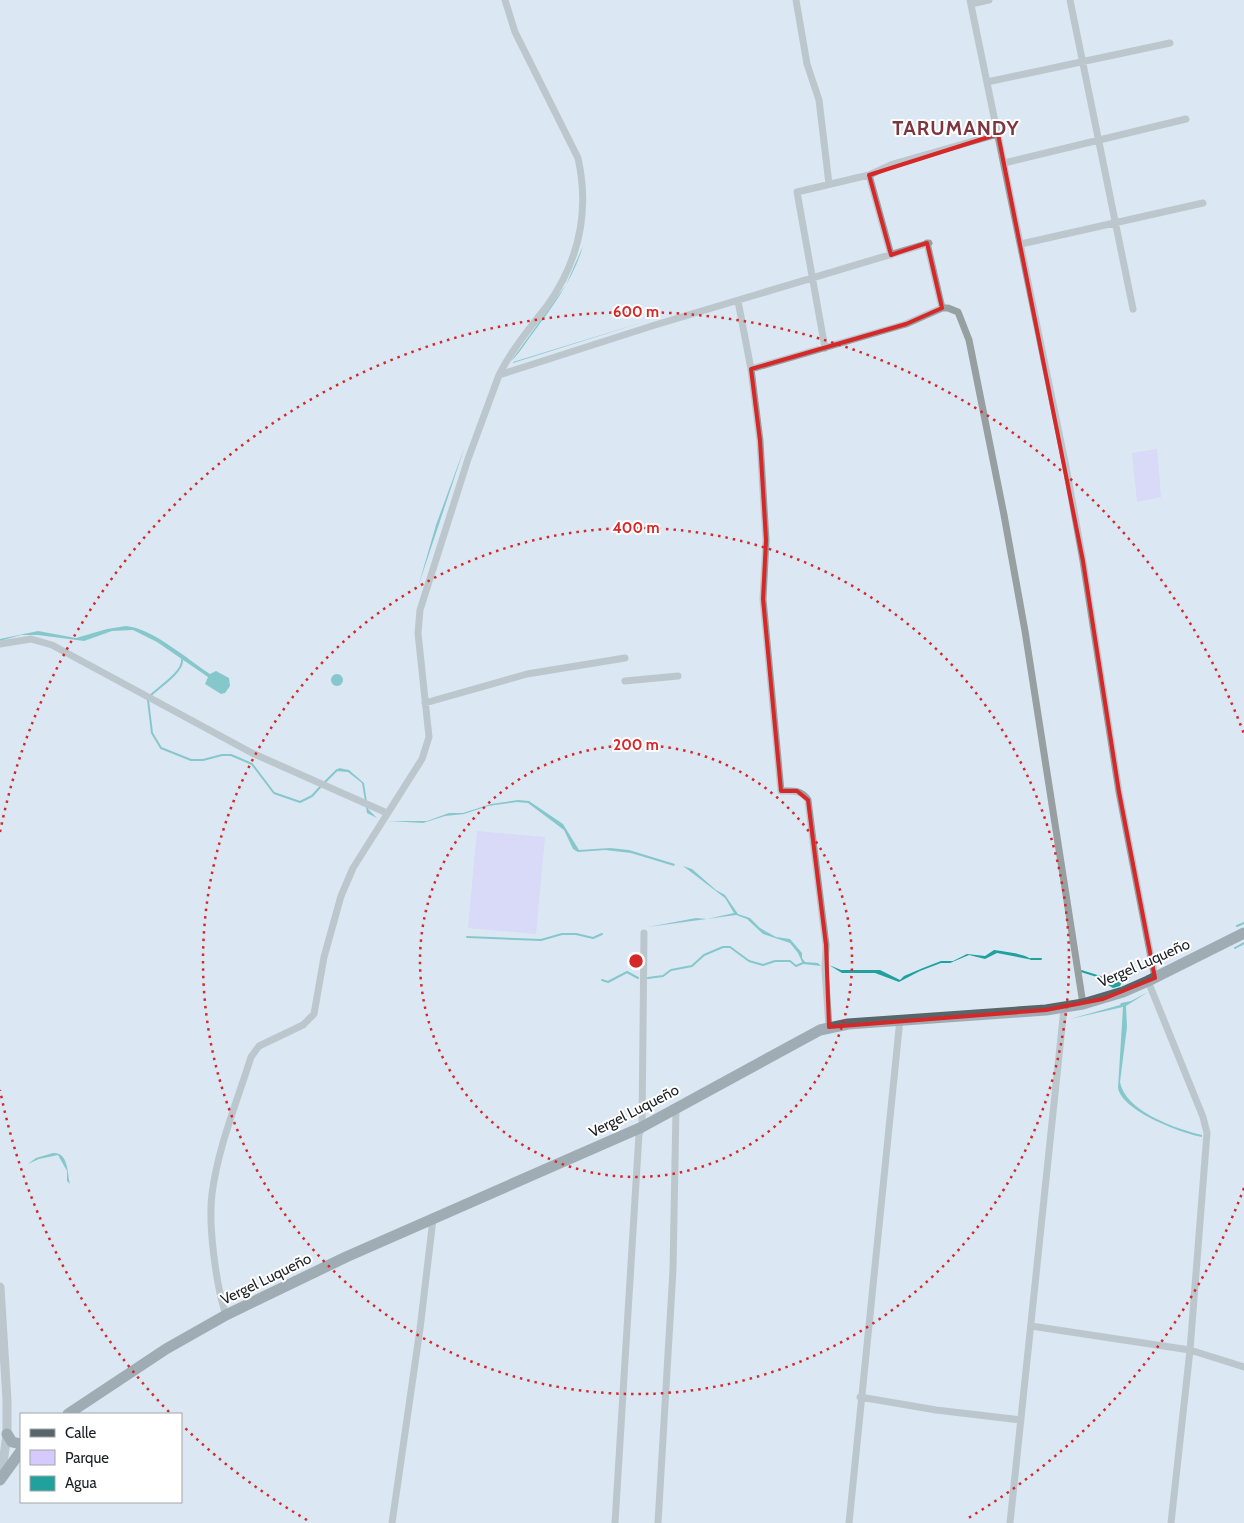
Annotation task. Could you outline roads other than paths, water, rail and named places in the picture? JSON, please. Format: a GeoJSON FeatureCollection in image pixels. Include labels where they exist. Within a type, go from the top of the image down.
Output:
{"type":"FeatureCollection","features":[{"type":"Feature","properties":{"kind":"main road","name":"Vergel Luqueño"},"geometry":{"type":"LineString","coordinates":[[70,1413],[166,1349],[226,1315],[346,1257],[642,1127],[808,1035],[829,1027],[1064,1008],[1083,1004],[1151,980],[1244,933]]}},
{"type":"Feature","properties":{"kind":"main road"},"geometry":{"type":"LineString","coordinates":[[7,1434],[12,1442],[20,1444]]}},
{"type":"Feature","properties":{"kind":"main road"},"geometry":{"type":"LineString","coordinates":[[0,1479],[20,1452]]}},
{"type":"Feature","properties":{"kind":"street"},"geometry":{"type":"LineString","coordinates":[[226,1315],[216,1259],[211,1196],[216,1170],[248,1066],[254,1051],[259,1046],[303,1025],[314,1014],[324,957],[341,896],[353,868],[422,759],[429,737],[418,633],[420,610],[468,459],[499,374],[507,359],[565,278],[578,244],[584,204],[583,180],[578,158],[515,32],[505,0]]}},
{"type":"Feature","properties":{"kind":"street"},"geometry":{"type":"LineString","coordinates":[[796,0],[807,64],[819,100],[829,184]]}},
{"type":"Feature","properties":{"kind":"street"},"geometry":{"type":"LineString","coordinates":[[989,0],[971,2],[1083,561],[1151,980],[1203,1117],[1207,1133],[1190,1350],[1171,1523]]}},
{"type":"Feature","properties":{"kind":"street"},"geometry":{"type":"LineString","coordinates":[[1070,0],[1133,309]]}},
{"type":"Feature","properties":{"kind":"street"},"geometry":{"type":"LineString","coordinates":[[987,82],[1170,43]]}},
{"type":"Feature","properties":{"kind":"street"},"geometry":{"type":"LineString","coordinates":[[1004,163],[1186,119]]}},
{"type":"Feature","properties":{"kind":"street"},"geometry":{"type":"LineString","coordinates":[[825,348],[797,192],[869,175],[893,164],[998,134]]}},
{"type":"Feature","properties":{"kind":"street"},"geometry":{"type":"LineString","coordinates":[[869,175],[890,255]]}},
{"type":"Feature","properties":{"kind":"street"},"geometry":{"type":"LineString","coordinates":[[1021,244],[1203,203]]}},
{"type":"Feature","properties":{"kind":"street"},"geometry":{"type":"LineString","coordinates":[[499,374],[928,243],[942,308]]}},
{"type":"Feature","properties":{"kind":"street"},"geometry":{"type":"LineString","coordinates":[[738,301],[760,440],[766,540],[763,600],[781,792],[797,791],[808,800],[826,945],[825,969],[829,1027]]}},
{"type":"Feature","properties":{"kind":"street"},"geometry":{"type":"LineString","coordinates":[[750,370],[906,324],[942,308],[954,309],[960,316],[969,340],[1025,631],[1083,1004]]}},
{"type":"Feature","properties":{"kind":"street"},"geometry":{"type":"LineString","coordinates":[[0,644],[31,639],[52,645],[252,753],[387,813]]}},
{"type":"Feature","properties":{"kind":"street"},"geometry":{"type":"LineString","coordinates":[[425,703],[527,674],[625,658]]}},
{"type":"Feature","properties":{"kind":"street"},"geometry":{"type":"LineString","coordinates":[[625,681],[678,676]]}},
{"type":"Feature","properties":{"kind":"street"},"geometry":{"type":"LineString","coordinates":[[615,1523],[639,1134],[642,1127],[644,932]]}},
{"type":"Feature","properties":{"kind":"street"},"geometry":{"type":"LineString","coordinates":[[1010,1523],[1064,1008]]}},
{"type":"Feature","properties":{"kind":"street"},"geometry":{"type":"LineString","coordinates":[[849,1523],[860,1397],[900,1020]]}},
{"type":"Feature","properties":{"kind":"street"},"geometry":{"type":"LineString","coordinates":[[658,1523],[673,1270],[676,1108]]}},
{"type":"Feature","properties":{"kind":"street"},"geometry":{"type":"LineString","coordinates":[[392,1523],[420,1329],[433,1218]]}},
{"type":"Feature","properties":{"kind":"street"},"geometry":{"type":"LineString","coordinates":[[0,1287],[7,1434],[0,1479]]}},
{"type":"Feature","properties":{"kind":"street"},"geometry":{"type":"LineString","coordinates":[[1030,1326],[1190,1350],[1244,1367]]}},
{"type":"Feature","properties":{"kind":"street"},"geometry":{"type":"LineString","coordinates":[[860,1397],[936,1410],[1021,1420]]}},
{"type":"Feature","properties":{"kind":"water"},"geometry":{"type":"Polygon","coordinates":[[[583,246],[574,270],[566,284],[583,246]]]}},
{"type":"Feature","properties":{"kind":"water"},"geometry":{"type":"Polygon","coordinates":[[[566,286],[548,313],[511,361],[566,286]]]}},
{"type":"Feature","properties":{"kind":"water"},"geometry":{"type":"Polygon","coordinates":[[[650,320],[513,363],[513,362],[650,320]]]}},
{"type":"Feature","properties":{"kind":"water"},"geometry":{"type":"Polygon","coordinates":[[[465,446],[418,587],[436,525],[465,446]]]}},
{"type":"Feature","properties":{"kind":"water"},"geometry":{"type":"Polygon","coordinates":[[[126,626],[147,632],[158,638],[210,674],[216,671],[229,678],[230,686],[225,693],[221,694],[205,684],[208,677],[157,642],[133,630],[112,631],[84,641],[38,635],[21,635],[0,641],[0,639],[38,631],[76,638],[107,629],[126,626]]]}},
{"type":"Feature","properties":{"kind":"water"},"geometry":{"type":"Polygon","coordinates":[[[335,674],[339,674],[343,680],[339,686],[335,686],[331,682],[331,678],[335,674]]]}},
{"type":"Feature","properties":{"kind":"water"},"geometry":{"type":"Polygon","coordinates":[[[339,768],[349,770],[364,783],[368,809],[377,818],[367,813],[362,783],[348,772],[336,771],[339,768]]]}},
{"type":"Feature","properties":{"kind":"water"},"geometry":{"type":"Polygon","coordinates":[[[518,800],[529,801],[563,824],[579,850],[610,848],[629,850],[675,864],[674,866],[631,853],[605,850],[578,852],[573,849],[564,830],[528,803],[517,802],[488,806],[464,814],[445,816],[423,823],[388,821],[427,821],[449,813],[463,813],[491,804],[518,800]]]}},
{"type":"Feature","properties":{"kind":"water"},"geometry":{"type":"Polygon","coordinates":[[[683,866],[692,869],[716,890],[725,895],[738,914],[750,918],[760,928],[776,937],[790,939],[802,953],[802,958],[805,962],[818,963],[821,966],[803,964],[798,953],[790,943],[763,934],[747,919],[736,915],[708,919],[734,913],[725,898],[683,866]]]}},
{"type":"Feature","properties":{"kind":"water"},"geometry":{"type":"Polygon","coordinates":[[[696,918],[707,919],[648,927],[696,918]]]}},
{"type":"Feature","properties":{"kind":"water"},"geometry":{"type":"Polygon","coordinates":[[[994,950],[1020,954],[1033,960],[997,953],[985,959],[969,955],[950,963],[941,963],[920,971],[899,982],[875,973],[842,973],[829,965],[841,970],[880,970],[900,980],[904,976],[941,961],[953,961],[967,954],[985,956],[994,950]]]}},
{"type":"Feature","properties":{"kind":"water"},"geometry":{"type":"Polygon","coordinates":[[[1135,974],[1122,982],[1120,986],[1113,988],[1108,985],[1111,983],[1106,978],[1111,980],[1122,979],[1135,974]]]}},
{"type":"Feature","properties":{"kind":"water"},"geometry":{"type":"Polygon","coordinates":[[[1148,992],[1126,1006],[1127,1027],[1120,1082],[1131,1102],[1141,1110],[1166,1123],[1202,1135],[1202,1137],[1154,1120],[1141,1113],[1122,1097],[1118,1088],[1123,1007],[1070,1019],[1120,1005],[1148,992]]]}},
{"type":"Feature","properties":{"kind":"water"},"geometry":{"type":"Polygon","coordinates":[[[53,1153],[62,1156],[65,1160],[70,1184],[67,1181],[67,1171],[58,1155],[39,1159],[28,1164],[36,1158],[53,1153]]]}},
{"type":"Feature","properties":{"kind":"waterway"},"geometry":{"type":"LineString","coordinates":[[150,696],[175,674],[182,660]]}},
{"type":"Feature","properties":{"kind":"waterway"},"geometry":{"type":"LineString","coordinates":[[148,700],[152,733],[161,748],[191,760],[231,755],[252,764],[274,793],[300,802],[312,796],[322,785]]}},
{"type":"Feature","properties":{"kind":"waterway"},"geometry":{"type":"LineString","coordinates":[[325,782],[337,770]]}},
{"type":"Feature","properties":{"kind":"waterway"},"geometry":{"type":"LineString","coordinates":[[1237,926],[1244,923]]}},
{"type":"Feature","properties":{"kind":"waterway"},"geometry":{"type":"LineString","coordinates":[[467,937],[541,940],[562,934],[576,934],[593,938],[602,934]]}},
{"type":"Feature","properties":{"kind":"waterway"},"geometry":{"type":"LineString","coordinates":[[1235,948],[1244,943]]}},
{"type":"Feature","properties":{"kind":"waterway"},"geometry":{"type":"LineString","coordinates":[[648,978],[663,976],[671,970],[692,966],[704,955],[723,947],[730,947],[749,961],[763,965],[775,961],[790,961],[796,966],[803,963]]}},
{"type":"Feature","properties":{"kind":"waterway"},"geometry":{"type":"LineString","coordinates":[[1031,959],[1041,959]]}},
{"type":"Feature","properties":{"kind":"waterway"},"geometry":{"type":"LineString","coordinates":[[1081,971],[1107,979]]}},
{"type":"Feature","properties":{"kind":"waterway"},"geometry":{"type":"LineString","coordinates":[[602,980],[608,982],[627,972],[638,978]]}},
{"type":"Feature","properties":{"kind":"district","name":"TARUMANDY"},"geometry":{"type":"Point","coordinates":[956,128]}}]}
